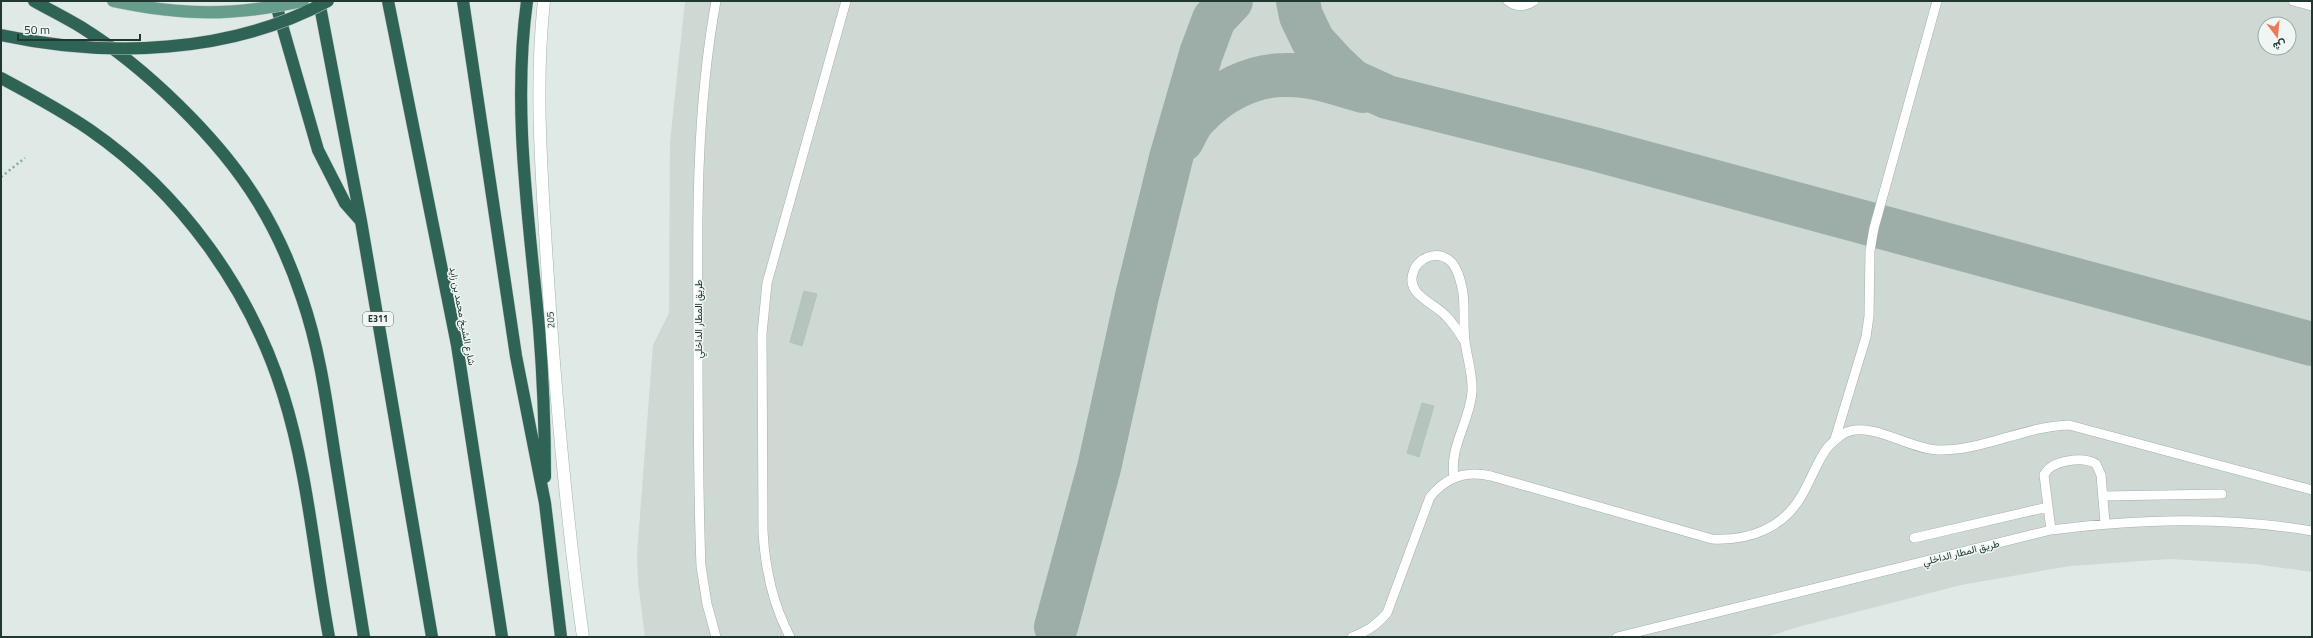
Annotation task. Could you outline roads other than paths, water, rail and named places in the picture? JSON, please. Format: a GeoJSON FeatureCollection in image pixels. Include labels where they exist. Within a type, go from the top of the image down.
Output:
{"type":"FeatureCollection","features":[{"type":"Feature","properties":{"kind":"highway"},"geometry":{"type":"LineString","coordinates":[[34,1],[94,36],[134,66],[183,110],[221,152],[253,195],[279,243],[302,297],[314,337],[324,381],[364,637]]}},
{"type":"Feature","properties":{"kind":"highway"},"geometry":{"type":"LineString","coordinates":[[275,1],[318,150],[345,203],[361,221]]}},
{"type":"Feature","properties":{"kind":"highway","name":"E311"},"geometry":{"type":"LineString","coordinates":[[320,1],[361,221],[432,637]]}},
{"type":"Feature","properties":{"kind":"highway"},"geometry":{"type":"LineString","coordinates":[[1,35],[53,44],[98,48],[142,48],[188,45],[278,22],[328,1]]}},
{"type":"Feature","properties":{"kind":"highway","name":"شارع الشيخ محمد بن زايد"},"geometry":{"type":"LineString","coordinates":[[388,1],[457,345],[502,637]]}},
{"type":"Feature","properties":{"kind":"highway"},"geometry":{"type":"LineString","coordinates":[[527,1],[522,79],[522,135],[542,369],[545,503]]}},
{"type":"Feature","properties":{"kind":"highway"},"geometry":{"type":"LineString","coordinates":[[464,5],[516,356],[545,503],[561,637]]}},
{"type":"Feature","properties":{"kind":"highway"},"geometry":{"type":"LineString","coordinates":[[1,78],[57,108],[125,157],[184,216],[234,283],[269,355],[283,395],[304,486],[329,637]]}},
{"type":"Feature","properties":{"kind":"main road"},"geometry":{"type":"LineString","coordinates":[[113,1],[175,12],[211,14],[244,12],[303,1]]}},
{"type":"Feature","properties":{"kind":"street","name":"205"},"geometry":{"type":"LineString","coordinates":[[544,1],[539,91],[551,329],[564,488],[583,637]]}},
{"type":"Feature","properties":{"kind":"lane","name":"طريق المطار الداخلي"},"geometry":{"type":"LineString","coordinates":[[716,1],[710,32],[699,158],[697,293],[701,566],[706,604],[716,637]]}},
{"type":"Feature","properties":{"kind":"lane"},"geometry":{"type":"LineString","coordinates":[[790,637],[772,595],[765,564],[763,508],[764,308],[773,259],[846,1]]}},
{"type":"Feature","properties":{"kind":"lane"},"geometry":{"type":"LineString","coordinates":[[1508,1],[1519,6],[1526,5],[1534,1]]}},
{"type":"Feature","properties":{"kind":"lane"},"geometry":{"type":"LineString","coordinates":[[1352,637],[1363,634],[1377,625],[1387,613],[1430,497],[1444,482],[1454,477],[1468,473],[1491,476],[1712,539],[1729,540],[1747,537],[1763,531],[1778,522],[1791,510],[1802,496],[1824,453],[1835,439],[1867,330],[1869,316],[1870,251],[1874,228],[1937,1]]}},
{"type":"Feature","properties":{"kind":"lane"},"geometry":{"type":"LineString","coordinates":[[2293,1],[2312,6]]}},
{"type":"Feature","properties":{"kind":"lane"},"geometry":{"type":"LineString","coordinates":[[1454,477],[1454,454],[1470,406],[1472,393],[1471,373],[1465,342],[1463,293],[1456,268],[1449,260],[1439,255],[1428,256],[1418,262],[1413,272],[1412,282],[1415,291],[1421,298],[1446,315],[1465,342]]}},
{"type":"Feature","properties":{"kind":"lane"},"geometry":{"type":"LineString","coordinates":[[1835,439],[1849,431],[1862,431],[1878,434],[1922,448],[1953,449],[2039,428],[2069,425],[2312,490]]}},
{"type":"Feature","properties":{"kind":"lane"},"geometry":{"type":"LineString","coordinates":[[2051,530],[2044,474],[2050,466],[2055,464],[2085,460],[2096,464],[2099,469],[2105,523]]}},
{"type":"Feature","properties":{"kind":"lane"},"geometry":{"type":"LineString","coordinates":[[2103,496],[2222,494]]}},
{"type":"Feature","properties":{"kind":"lane"},"geometry":{"type":"LineString","coordinates":[[1914,538],[2048,506]]}},
{"type":"Feature","properties":{"kind":"lane","name":"طريق المطار الداخلي"},"geometry":{"type":"LineString","coordinates":[[1617,637],[2051,530],[2105,523],[2205,520],[2273,525],[2312,532]]}}]}
